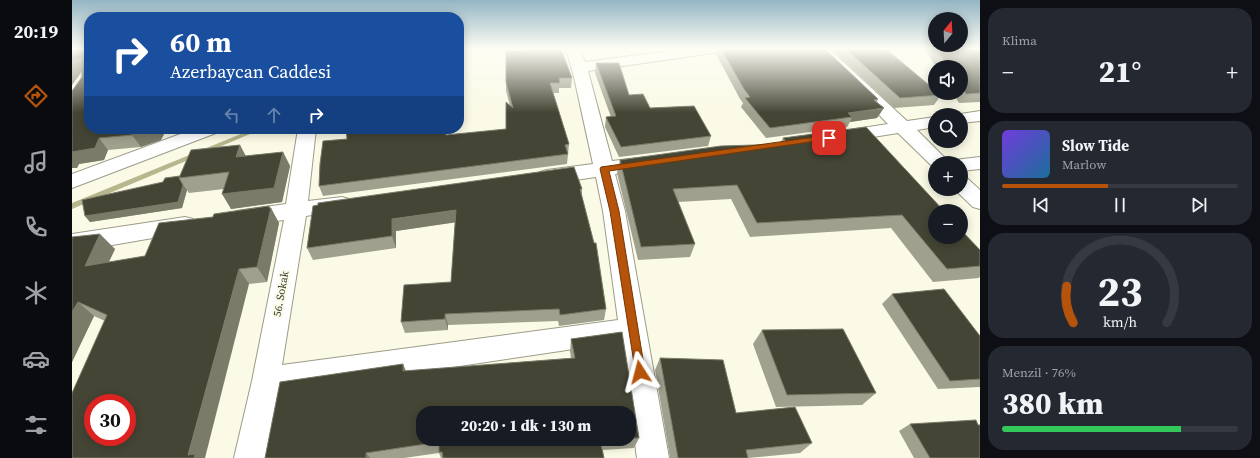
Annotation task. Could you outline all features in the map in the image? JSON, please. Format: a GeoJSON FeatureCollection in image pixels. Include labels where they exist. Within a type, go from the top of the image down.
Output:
{"type":"FeatureCollection","features":[{"type":"Feature","properties":{"kind":"street"},"geometry":{"type":"LineString","coordinates":[[579,70],[614,211],[653,458]]}},
{"type":"Feature","properties":{"kind":"street"},"geometry":{"type":"LineString","coordinates":[[844,70],[933,156]]}},
{"type":"Feature","properties":{"kind":"street"},"geometry":{"type":"LineString","coordinates":[[968,117],[980,116]]}},
{"type":"Feature","properties":{"kind":"street"},"geometry":{"type":"LineString","coordinates":[[822,138],[928,123]]}},
{"type":"Feature","properties":{"kind":"street"},"geometry":{"type":"LineString","coordinates":[[72,181],[197,134]]}},
{"type":"Feature","properties":{"kind":"street","name":"56. Sokak"},"geometry":{"type":"LineString","coordinates":[[250,458],[266,381],[296,210],[306,134]]}},
{"type":"Feature","properties":{"kind":"street"},"geometry":{"type":"LineString","coordinates":[[525,179],[666,160]]}},
{"type":"Feature","properties":{"kind":"street"},"geometry":{"type":"LineString","coordinates":[[968,164],[980,163]]}},
{"type":"Feature","properties":{"kind":"street"},"geometry":{"type":"LineString","coordinates":[[968,191],[980,202]]}},
{"type":"Feature","properties":{"kind":"street"},"geometry":{"type":"LineString","coordinates":[[226,220],[359,202]]}},
{"type":"Feature","properties":{"kind":"street"},"geometry":{"type":"LineString","coordinates":[[72,243],[202,223]]}},
{"type":"Feature","properties":{"kind":"street"},"geometry":{"type":"LineString","coordinates":[[266,381],[633,329]]}},
{"type":"Feature","properties":{"kind":"building"},"geometry":{"type":"Polygon","coordinates":[[[82,70],[84,70],[84,134],[135,134],[99,138],[95,148],[72,152],[72,91],[82,77],[82,70]]]}},
{"type":"Feature","properties":{"kind":"building"},"geometry":{"type":"Polygon","coordinates":[[[506,70],[569,70],[572,78],[559,78],[560,83],[550,83],[569,144],[565,145],[568,154],[319,186],[323,141],[347,139],[346,134],[446,135],[506,129],[506,102],[513,108],[506,82],[506,70]]]}},
{"type":"Feature","properties":{"kind":"building"},"geometry":{"type":"Polygon","coordinates":[[[599,70],[621,70],[629,95],[643,94],[650,108],[694,106],[711,136],[621,147],[606,117],[616,116],[599,70]]]}},
{"type":"Feature","properties":{"kind":"building"},"geometry":{"type":"Polygon","coordinates":[[[733,70],[848,70],[878,99],[874,100],[884,108],[848,113],[852,117],[770,128],[745,98],[750,97],[733,70]]]}},
{"type":"Feature","properties":{"kind":"building"},"geometry":{"type":"Polygon","coordinates":[[[870,70],[912,70],[928,84],[928,96],[900,98],[870,70]]]}},
{"type":"Feature","properties":{"kind":"building"},"geometry":{"type":"Polygon","coordinates":[[[968,70],[980,70],[980,93],[968,94],[968,70]]]}},
{"type":"Feature","properties":{"kind":"building"},"geometry":{"type":"Polygon","coordinates":[[[866,127],[928,194],[928,196],[930,196],[938,204],[928,204],[928,244],[968,244],[968,237],[980,250],[980,266],[947,269],[902,215],[757,223],[737,185],[673,189],[695,244],[641,247],[620,160],[721,146],[788,144],[783,138],[866,127]]]}},
{"type":"Feature","properties":{"kind":"building"},"geometry":{"type":"Polygon","coordinates":[[[240,145],[236,157],[283,152],[274,188],[222,194],[229,172],[179,178],[191,150],[240,145]]]}},
{"type":"Feature","properties":{"kind":"building"},"geometry":{"type":"Polygon","coordinates":[[[574,167],[582,189],[580,189],[594,243],[596,243],[606,309],[560,315],[559,309],[445,314],[445,319],[401,322],[404,285],[451,282],[456,210],[392,219],[392,236],[307,248],[313,206],[318,205],[318,203],[574,167]]]}},
{"type":"Feature","properties":{"kind":"building"},"geometry":{"type":"Polygon","coordinates":[[[180,176],[179,178],[183,185],[178,202],[85,216],[82,200],[163,182],[165,178],[180,176]]]}},
{"type":"Feature","properties":{"kind":"building"},"geometry":{"type":"Polygon","coordinates":[[[269,206],[269,208],[271,208],[257,267],[239,269],[188,455],[195,454],[194,458],[72,458],[72,393],[107,315],[78,302],[72,312],[72,237],[100,234],[85,266],[145,256],[159,223],[213,217],[214,214],[269,206]]]}},
{"type":"Feature","properties":{"kind":"building"},"geometry":{"type":"Polygon","coordinates":[[[944,289],[980,336],[980,379],[950,381],[892,294],[944,289]]]}},
{"type":"Feature","properties":{"kind":"building"},"geometry":{"type":"Polygon","coordinates":[[[843,329],[876,393],[787,395],[762,330],[843,329]]]}},
{"type":"Feature","properties":{"kind":"building"},"geometry":{"type":"Polygon","coordinates":[[[622,332],[634,406],[416,406],[416,445],[366,453],[366,458],[265,458],[280,382],[403,364],[403,371],[575,358],[571,339],[622,332]]]}},
{"type":"Feature","properties":{"kind":"building"},"geometry":{"type":"Polygon","coordinates":[[[660,358],[723,360],[736,413],[795,407],[812,443],[746,450],[748,458],[678,458],[660,358]]]}},
{"type":"Feature","properties":{"kind":"building"},"geometry":{"type":"Polygon","coordinates":[[[636,419],[639,438],[636,438],[636,419]]]}},
{"type":"Feature","properties":{"kind":"building"},"geometry":{"type":"Polygon","coordinates":[[[976,420],[978,425],[980,425],[980,458],[930,458],[910,424],[976,420]]]}},
{"type":"Feature","properties":{"kind":"building"},"geometry":{"type":"Polygon","coordinates":[[[439,446],[601,446],[604,458],[443,458],[442,452],[439,452],[439,446]]]}},
{"type":"Feature","properties":{"kind":"waterway"},"geometry":{"type":"LineString","coordinates":[[72,206],[247,134]]}},
{"type":"Feature","properties":{"kind":"route"},"geometry":{"type":"LineString","coordinates":[[640,372],[614,211],[604,169],[829,138]]}}]}
